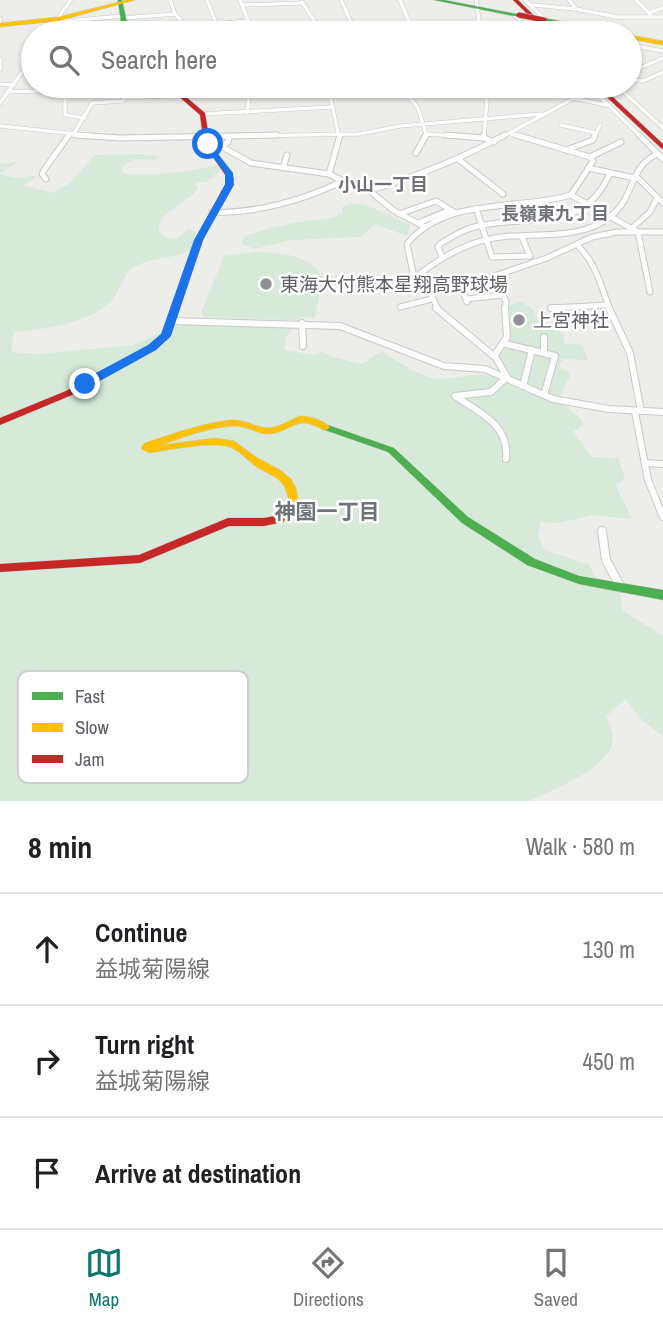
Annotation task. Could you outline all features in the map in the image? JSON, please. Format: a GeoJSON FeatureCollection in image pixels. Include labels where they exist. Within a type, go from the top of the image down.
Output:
{"type":"FeatureCollection","features":[{"type":"Feature","properties":{"kind":"main road"},"geometry":{"type":"LineString","coordinates":[[56,21],[134,0]]}},
{"type":"Feature","properties":{"kind":"main road"},"geometry":{"type":"LineString","coordinates":[[436,0],[477,4],[546,21]]}},
{"type":"Feature","properties":{"kind":"main road"},"geometry":{"type":"LineString","coordinates":[[508,0],[530,21]]}},
{"type":"Feature","properties":{"kind":"main road"},"geometry":{"type":"LineString","coordinates":[[515,0],[537,21]]}},
{"type":"Feature","properties":{"kind":"main road"},"geometry":{"type":"LineString","coordinates":[[120,2],[124,21]]}},
{"type":"Feature","properties":{"kind":"main road"},"geometry":{"type":"LineString","coordinates":[[1,23],[21,22]]}},
{"type":"Feature","properties":{"kind":"main road"},"geometry":{"type":"LineString","coordinates":[[642,39],[663,43]]}},
{"type":"Feature","properties":{"kind":"main road"},"geometry":{"type":"LineString","coordinates":[[0,422],[69,393],[152,348],[166,336],[199,240],[231,179],[212,151],[203,114],[185,98]]}},
{"type":"Feature","properties":{"kind":"main road"},"geometry":{"type":"LineString","coordinates":[[607,98],[660,151]]}},
{"type":"Feature","properties":{"kind":"main road"},"geometry":{"type":"LineString","coordinates":[[610,98],[663,141]]}},
{"type":"Feature","properties":{"kind":"main road"},"geometry":{"type":"LineString","coordinates":[[0,568],[141,559],[228,522],[264,522],[287,517],[295,509],[296,502],[283,474],[256,461],[231,443],[180,445],[150,450],[146,447],[221,425],[242,424],[271,431],[299,418],[312,420],[329,429],[391,450],[465,520],[531,562],[579,580],[663,595]]}},
{"type":"Feature","properties":{"kind":"street"},"geometry":{"type":"LineString","coordinates":[[56,21],[71,0]]}},
{"type":"Feature","properties":{"kind":"street"},"geometry":{"type":"LineString","coordinates":[[170,0],[180,21]]}},
{"type":"Feature","properties":{"kind":"street"},"geometry":{"type":"LineString","coordinates":[[207,0],[214,21]]}},
{"type":"Feature","properties":{"kind":"street"},"geometry":{"type":"LineString","coordinates":[[240,0],[249,21]]}},
{"type":"Feature","properties":{"kind":"street"},"geometry":{"type":"LineString","coordinates":[[341,0],[351,21]]}},
{"type":"Feature","properties":{"kind":"street"},"geometry":{"type":"LineString","coordinates":[[400,0],[410,21]]}},
{"type":"Feature","properties":{"kind":"street"},"geometry":{"type":"LineString","coordinates":[[526,1],[536,0]]}},
{"type":"Feature","properties":{"kind":"street"},"geometry":{"type":"LineString","coordinates":[[550,0],[556,8]]}},
{"type":"Feature","properties":{"kind":"street"},"geometry":{"type":"LineString","coordinates":[[569,0],[576,9]]}},
{"type":"Feature","properties":{"kind":"street"},"geometry":{"type":"LineString","coordinates":[[636,0],[650,13],[663,17]]}},
{"type":"Feature","properties":{"kind":"street"},"geometry":{"type":"LineString","coordinates":[[243,5],[302,1],[314,21]]}},
{"type":"Feature","properties":{"kind":"street"},"geometry":{"type":"LineString","coordinates":[[526,1],[546,21]]}},
{"type":"Feature","properties":{"kind":"street"},"geometry":{"type":"LineString","coordinates":[[531,5],[591,9],[623,17],[663,8]]}},
{"type":"Feature","properties":{"kind":"street"},"geometry":{"type":"LineString","coordinates":[[56,21],[175,14]]}},
{"type":"Feature","properties":{"kind":"street"},"geometry":{"type":"LineString","coordinates":[[516,15],[522,21]]}},
{"type":"Feature","properties":{"kind":"street"},"geometry":{"type":"LineString","coordinates":[[642,47],[663,51]]}},
{"type":"Feature","properties":{"kind":"street"},"geometry":{"type":"LineString","coordinates":[[642,67],[663,58]]}},
{"type":"Feature","properties":{"kind":"street"},"geometry":{"type":"LineString","coordinates":[[0,59],[0,70]]}},
{"type":"Feature","properties":{"kind":"street"},"geometry":{"type":"LineString","coordinates":[[642,81],[663,72]]}},
{"type":"Feature","properties":{"kind":"street"},"geometry":{"type":"LineString","coordinates":[[0,103],[21,75]]}},
{"type":"Feature","properties":{"kind":"street"},"geometry":{"type":"LineString","coordinates":[[0,84],[14,85]]}},
{"type":"Feature","properties":{"kind":"street"},"geometry":{"type":"LineString","coordinates":[[7,92],[21,91]]}},
{"type":"Feature","properties":{"kind":"street"},"geometry":{"type":"LineString","coordinates":[[65,98],[65,115],[85,118]]}},
{"type":"Feature","properties":{"kind":"street"},"geometry":{"type":"LineString","coordinates":[[46,178],[42,174],[44,170],[85,118],[89,104],[122,101],[124,98]]}},
{"type":"Feature","properties":{"kind":"street"},"geometry":{"type":"LineString","coordinates":[[247,113],[249,98]]}},
{"type":"Feature","properties":{"kind":"street"},"geometry":{"type":"LineString","coordinates":[[329,174],[340,135],[330,98]]}},
{"type":"Feature","properties":{"kind":"street"},"geometry":{"type":"LineString","coordinates":[[414,98],[423,112],[426,134],[425,141],[416,153]]}},
{"type":"Feature","properties":{"kind":"street"},"geometry":{"type":"LineString","coordinates":[[484,138],[487,98]]}},
{"type":"Feature","properties":{"kind":"street"},"geometry":{"type":"LineString","coordinates":[[371,190],[398,183],[458,159],[511,134],[572,98],[607,106]]}},
{"type":"Feature","properties":{"kind":"street"},"geometry":{"type":"LineString","coordinates":[[602,98],[607,106],[660,151],[663,159]]}},
{"type":"Feature","properties":{"kind":"street"},"geometry":{"type":"LineString","coordinates":[[630,98],[663,128]]}},
{"type":"Feature","properties":{"kind":"street"},"geometry":{"type":"LineString","coordinates":[[203,114],[332,107]]}},
{"type":"Feature","properties":{"kind":"street"},"geometry":{"type":"LineString","coordinates":[[0,126],[71,135],[340,135],[424,124],[542,114]]}},
{"type":"Feature","properties":{"kind":"street"},"geometry":{"type":"LineString","coordinates":[[561,125],[596,133]]}},
{"type":"Feature","properties":{"kind":"street"},"geometry":{"type":"LineString","coordinates":[[566,150],[593,139],[600,125]]}},
{"type":"Feature","properties":{"kind":"street"},"geometry":{"type":"LineString","coordinates":[[426,134],[484,138],[494,142]]}},
{"type":"Feature","properties":{"kind":"street"},"geometry":{"type":"LineString","coordinates":[[511,134],[590,157],[621,142]]}},
{"type":"Feature","properties":{"kind":"street"},"geometry":{"type":"LineString","coordinates":[[229,137],[228,142],[221,146],[238,159],[329,174],[343,181],[359,182],[399,214],[420,225]]}},
{"type":"Feature","properties":{"kind":"street"},"geometry":{"type":"LineString","coordinates":[[414,278],[450,251],[485,239],[550,235],[593,227],[612,216],[624,203],[633,177],[648,157],[660,151]]}},
{"type":"Feature","properties":{"kind":"street"},"geometry":{"type":"LineString","coordinates":[[283,168],[287,155]]}},
{"type":"Feature","properties":{"kind":"street"},"geometry":{"type":"LineString","coordinates":[[507,377],[494,356],[458,329],[436,308],[428,288],[414,278],[407,244],[420,225],[452,211],[541,204],[571,195],[593,161],[590,157]]}},
{"type":"Feature","properties":{"kind":"street"},"geometry":{"type":"LineString","coordinates":[[458,159],[503,194]]}},
{"type":"Feature","properties":{"kind":"street"},"geometry":{"type":"LineString","coordinates":[[588,168],[645,182],[663,204]]}},
{"type":"Feature","properties":{"kind":"street"},"geometry":{"type":"LineString","coordinates":[[442,257],[439,253],[440,244],[480,225],[540,220],[575,213],[590,205],[602,193],[610,173]]}},
{"type":"Feature","properties":{"kind":"street"},"geometry":{"type":"LineString","coordinates":[[212,212],[222,214],[256,208],[313,193],[343,181]]}},
{"type":"Feature","properties":{"kind":"street"},"geometry":{"type":"LineString","coordinates":[[571,195],[635,230],[650,292]]}},
{"type":"Feature","properties":{"kind":"street"},"geometry":{"type":"LineString","coordinates":[[635,230],[650,212],[657,198]]}},
{"type":"Feature","properties":{"kind":"street"},"geometry":{"type":"LineString","coordinates":[[399,214],[436,201],[452,211]]}},
{"type":"Feature","properties":{"kind":"street"},"geometry":{"type":"LineString","coordinates":[[541,204],[555,218]]}},
{"type":"Feature","properties":{"kind":"street"},"geometry":{"type":"LineString","coordinates":[[476,208],[492,257],[530,256],[522,237]]}},
{"type":"Feature","properties":{"kind":"street"},"geometry":{"type":"LineString","coordinates":[[540,220],[550,235]]}},
{"type":"Feature","properties":{"kind":"street"},"geometry":{"type":"LineString","coordinates":[[428,288],[494,276],[592,237],[635,230],[663,232]]}},
{"type":"Feature","properties":{"kind":"street"},"geometry":{"type":"LineString","coordinates":[[577,245],[589,256],[630,353],[646,463],[662,512]]}},
{"type":"Feature","properties":{"kind":"street"},"geometry":{"type":"LineString","coordinates":[[494,276],[506,301],[503,311],[504,325],[509,337],[494,356]]}},
{"type":"Feature","properties":{"kind":"street"},"geometry":{"type":"LineString","coordinates":[[459,282],[467,301],[503,295]]}},
{"type":"Feature","properties":{"kind":"street"},"geometry":{"type":"LineString","coordinates":[[400,307],[432,299]]}},
{"type":"Feature","properties":{"kind":"street"},"geometry":{"type":"LineString","coordinates":[[551,308],[608,305]]}},
{"type":"Feature","properties":{"kind":"street"},"geometry":{"type":"LineString","coordinates":[[172,321],[340,326],[364,337],[390,342],[444,366],[485,369],[544,396],[638,412],[663,412]]}},
{"type":"Feature","properties":{"kind":"street"},"geometry":{"type":"LineString","coordinates":[[302,323],[303,346]]}},
{"type":"Feature","properties":{"kind":"street"},"geometry":{"type":"LineString","coordinates":[[544,337],[544,351]]}},
{"type":"Feature","properties":{"kind":"street"},"geometry":{"type":"LineString","coordinates":[[506,344],[544,351],[555,356],[544,396]]}},
{"type":"Feature","properties":{"kind":"street"},"geometry":{"type":"LineString","coordinates":[[523,386],[532,350]]}},
{"type":"Feature","properties":{"kind":"street"},"geometry":{"type":"LineString","coordinates":[[506,459],[509,448],[503,431],[455,396],[489,393],[499,388],[507,377]]}},
{"type":"Feature","properties":{"kind":"street"},"geometry":{"type":"LineString","coordinates":[[646,463],[663,464]]}},
{"type":"Feature","properties":{"kind":"street"},"geometry":{"type":"LineString","coordinates":[[602,530],[606,560],[622,589]]}},
{"type":"Feature","properties":{"kind":"green space"},"geometry":{"type":"Polygon","coordinates":[[[95,155],[158,156],[155,160],[135,159],[123,166],[122,173],[131,174],[171,173],[219,164],[223,168],[206,182],[195,182],[198,188],[193,194],[168,212],[160,223],[159,231],[166,237],[177,239],[189,229],[196,232],[193,249],[131,269],[111,301],[90,315],[52,327],[14,332],[11,352],[39,354],[133,345],[183,323],[293,327],[286,337],[285,350],[315,355],[320,351],[332,357],[362,364],[382,351],[415,372],[433,378],[496,376],[498,355],[507,344],[510,334],[507,307],[521,301],[534,311],[539,323],[546,329],[558,328],[564,333],[564,343],[582,345],[588,360],[563,359],[559,366],[571,374],[558,399],[582,420],[583,425],[573,431],[592,457],[618,458],[625,479],[616,484],[632,519],[594,515],[559,523],[541,522],[538,536],[545,550],[589,565],[594,575],[620,589],[622,610],[663,636],[663,736],[643,721],[625,699],[606,716],[613,737],[611,748],[604,758],[580,776],[529,801],[0,801],[0,174],[15,178],[36,177],[24,186],[53,193],[70,183],[95,155]]]}},
{"type":"Feature","properties":{"kind":"green space"},"geometry":{"type":"Polygon","coordinates":[[[17,162],[0,174],[0,164],[17,162]]]}},
{"type":"Feature","properties":{"kind":"green space"},"geometry":{"type":"Polygon","coordinates":[[[353,203],[410,224],[407,236],[375,224],[360,237],[292,240],[254,249],[242,243],[245,236],[265,230],[338,216],[343,213],[342,207],[353,203]]]}},
{"type":"Feature","properties":{"kind":"green space","name":"東海大付熊本星翔高野球場"},"geometry":{"type":"Polygon","coordinates":[[[253,252],[292,256],[317,269],[323,277],[315,317],[289,320],[204,317],[201,313],[224,256],[253,252]]]}},
{"type":"Feature","properties":{"kind":"traffic: fast"},"geometry":{"type":"LineString","coordinates":[[120,0],[124,21]]}},
{"type":"Feature","properties":{"kind":"traffic: fast"},"geometry":{"type":"LineString","coordinates":[[436,0],[519,15]]}},
{"type":"Feature","properties":{"kind":"traffic: fast"},"geometry":{"type":"LineString","coordinates":[[544,20],[549,21]]}},
{"type":"Feature","properties":{"kind":"traffic: fast"},"geometry":{"type":"LineString","coordinates":[[325,427],[391,450],[465,520],[531,562],[579,580],[663,595]]}},
{"type":"Feature","properties":{"kind":"traffic: slow"},"geometry":{"type":"LineString","coordinates":[[39,21],[58,19],[133,0]]}},
{"type":"Feature","properties":{"kind":"traffic: slow"},"geometry":{"type":"LineString","coordinates":[[0,25],[21,23]]}},
{"type":"Feature","properties":{"kind":"traffic: slow"},"geometry":{"type":"LineString","coordinates":[[642,39],[663,43]]}},
{"type":"Feature","properties":{"kind":"traffic: slow"},"geometry":{"type":"LineString","coordinates":[[280,519],[287,517],[295,509],[287,481],[253,460],[234,444],[215,442],[150,450],[146,448],[148,445],[193,431],[227,424],[242,423],[270,431],[286,427],[295,421],[306,420],[325,427]]}},
{"type":"Feature","properties":{"kind":"traffic: jam"},"geometry":{"type":"LineString","coordinates":[[515,0],[537,21]]}},
{"type":"Feature","properties":{"kind":"traffic: jam"},"geometry":{"type":"LineString","coordinates":[[519,15],[544,20]]}},
{"type":"Feature","properties":{"kind":"traffic: jam"},"geometry":{"type":"LineString","coordinates":[[0,422],[69,393],[152,348],[166,336],[199,240],[231,179],[207,144],[203,114],[184,98]]}},
{"type":"Feature","properties":{"kind":"traffic: jam"},"geometry":{"type":"LineString","coordinates":[[611,98],[663,147]]}},
{"type":"Feature","properties":{"kind":"traffic: jam"},"geometry":{"type":"LineString","coordinates":[[0,568],[140,559],[228,522],[280,519]]}},
{"type":"Feature","properties":{"kind":"place","name":"東海大付熊本星翔高野球場"},"geometry":{"type":"Point","coordinates":[266,284]}},
{"type":"Feature","properties":{"kind":"place","name":"上宮神社"},"geometry":{"type":"Point","coordinates":[519,320]}},
{"type":"Feature","properties":{"kind":"district","name":"小山一丁目"},"geometry":{"type":"Point","coordinates":[383,184]}},
{"type":"Feature","properties":{"kind":"district","name":"長嶺東九丁目"},"geometry":{"type":"Point","coordinates":[555,213]}},
{"type":"Feature","properties":{"kind":"district","name":"神園一丁目"},"geometry":{"type":"Point","coordinates":[327,511]}},
{"type":"Feature","properties":{"kind":"route"},"geometry":{"type":"LineString","coordinates":[[85,384],[152,348],[166,336],[199,240],[212,212],[230,185],[229,173],[208,144]]}}]}
